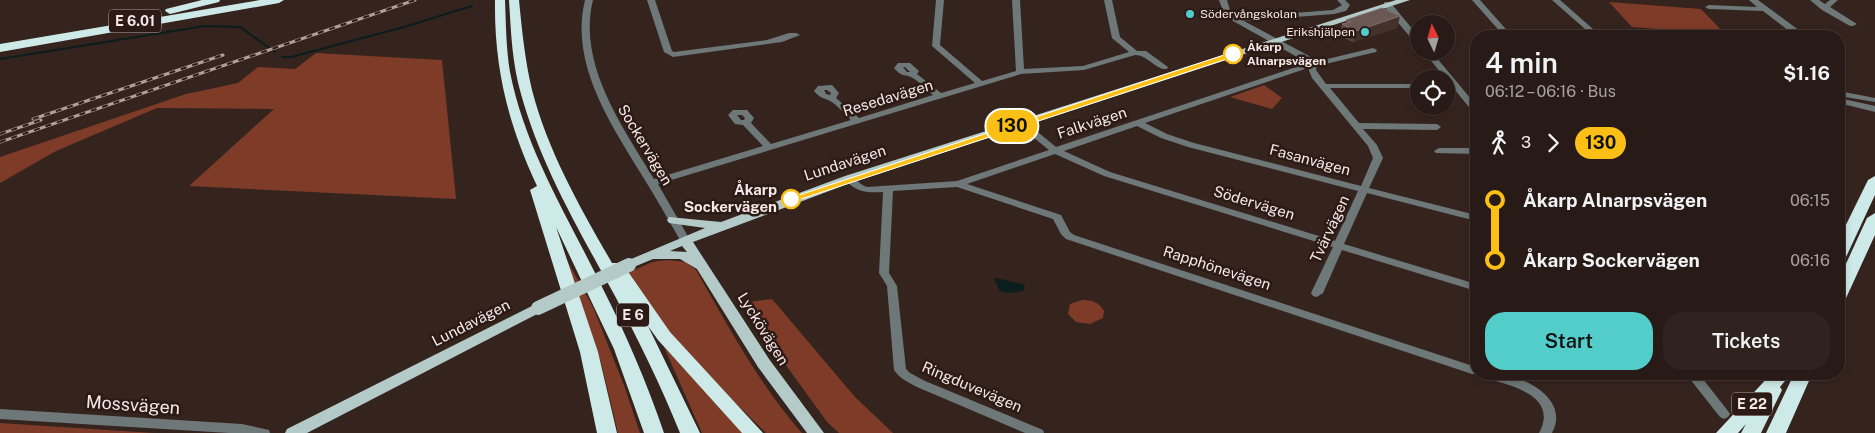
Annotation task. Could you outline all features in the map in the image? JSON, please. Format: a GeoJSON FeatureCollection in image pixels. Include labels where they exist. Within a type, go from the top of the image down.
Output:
{"type":"FeatureCollection","features":[{"type":"Feature","properties":{"kind":"highway"},"geometry":{"type":"LineString","coordinates":[[16,40],[216,0]]}},
{"type":"Feature","properties":{"kind":"highway","name":"E 6.01"},"geometry":{"type":"LineString","coordinates":[[0,43],[254,0]]}},
{"type":"Feature","properties":{"kind":"highway","name":"E 6.01"},"geometry":{"type":"LineString","coordinates":[[0,48],[279,0]]}},
{"type":"Feature","properties":{"kind":"highway","name":"E 6"},"geometry":{"type":"LineString","coordinates":[[500,0],[504,70],[516,120],[531,162],[623,345],[654,433]]}},
{"type":"Feature","properties":{"kind":"highway","name":"E 6"},"geometry":{"type":"LineString","coordinates":[[514,0],[520,68],[531,114],[569,201],[645,336],[690,433]]}},
{"type":"Feature","properties":{"kind":"highway"},"geometry":{"type":"LineString","coordinates":[[531,162],[544,217],[596,376],[607,433]]}},
{"type":"Feature","properties":{"kind":"highway"},"geometry":{"type":"LineString","coordinates":[[1845,242],[1875,180]]}},
{"type":"Feature","properties":{"kind":"highway"},"geometry":{"type":"LineString","coordinates":[[569,201],[664,336],[753,433]]}},
{"type":"Feature","properties":{"kind":"highway"},"geometry":{"type":"LineString","coordinates":[[1845,283],[1875,218]]}},
{"type":"Feature","properties":{"kind":"highway","name":"E 22"},"geometry":{"type":"LineString","coordinates":[[1726,433],[1775,380]]}},
{"type":"Feature","properties":{"kind":"highway"},"geometry":{"type":"LineString","coordinates":[[1751,433],[1778,380]]}},
{"type":"Feature","properties":{"kind":"highway","name":"E 22"},"geometry":{"type":"LineString","coordinates":[[1779,428],[1800,380]]}},
{"type":"Feature","properties":{"kind":"main road","name":"Lundavägen"},"geometry":{"type":"LineString","coordinates":[[292,433],[538,308],[642,259],[726,224],[849,179],[1387,4],[1406,0]]}},
{"type":"Feature","properties":{"kind":"main road"},"geometry":{"type":"LineString","coordinates":[[673,220],[695,224],[726,224]]}},
{"type":"Feature","properties":{"kind":"main road","name":"Lyckövägen"},"geometry":{"type":"LineString","coordinates":[[685,240],[762,363],[816,433]]}},
{"type":"Feature","properties":{"kind":"main road"},"geometry":{"type":"LineString","coordinates":[[642,259],[665,255],[682,256],[697,263],[706,272]]}},
{"type":"Feature","properties":{"kind":"street","name":"Sockervägen"},"geometry":{"type":"LineString","coordinates":[[589,0],[586,16],[587,35],[597,84],[624,141],[652,183],[685,240]]}},
{"type":"Feature","properties":{"kind":"street"},"geometry":{"type":"LineString","coordinates":[[651,0],[668,52],[673,55],[771,40]]}},
{"type":"Feature","properties":{"kind":"street"},"geometry":{"type":"LineString","coordinates":[[940,0],[936,44],[938,50],[981,84]]}},
{"type":"Feature","properties":{"kind":"street"},"geometry":{"type":"LineString","coordinates":[[1016,0],[1020,72]]}},
{"type":"Feature","properties":{"kind":"street"},"geometry":{"type":"LineString","coordinates":[[1108,0],[1116,38],[1135,53],[1143,53],[1164,67]]}},
{"type":"Feature","properties":{"kind":"street"},"geometry":{"type":"LineString","coordinates":[[1223,0],[1227,11],[1236,19],[1334,12],[1343,9],[1344,2]]}},
{"type":"Feature","properties":{"kind":"street"},"geometry":{"type":"LineString","coordinates":[[1476,0],[1503,30]]}},
{"type":"Feature","properties":{"kind":"street"},"geometry":{"type":"LineString","coordinates":[[1556,0],[1589,30]]}},
{"type":"Feature","properties":{"kind":"street"},"geometry":{"type":"LineString","coordinates":[[1753,0],[1793,30]]}},
{"type":"Feature","properties":{"kind":"street"},"geometry":{"type":"LineString","coordinates":[[1814,0],[1853,24]]}},
{"type":"Feature","properties":{"kind":"street"},"geometry":{"type":"LineString","coordinates":[[1825,8],[1834,0]]}},
{"type":"Feature","properties":{"kind":"street"},"geometry":{"type":"LineString","coordinates":[[1387,4],[1410,31]]}},
{"type":"Feature","properties":{"kind":"street"},"geometry":{"type":"LineString","coordinates":[[1709,7],[1765,9]]}},
{"type":"Feature","properties":{"kind":"street","name":"Tvärvägen"},"geometry":{"type":"LineString","coordinates":[[1236,19],[1308,59],[1312,64],[1312,70],[1323,86],[1372,145],[1378,158],[1317,293]]}},
{"type":"Feature","properties":{"kind":"street","name":"Falkvägen"},"geometry":{"type":"LineString","coordinates":[[849,179],[863,189],[958,184],[1312,64],[1373,50]]}},
{"type":"Feature","properties":{"kind":"street","name":"Resedavägen"},"geometry":{"type":"LineString","coordinates":[[652,183],[1020,72],[1084,68],[1135,53]]}},
{"type":"Feature","properties":{"kind":"street"},"geometry":{"type":"LineString","coordinates":[[1434,60],[1470,102]]}},
{"type":"Feature","properties":{"kind":"street"},"geometry":{"type":"LineString","coordinates":[[913,74],[939,96]]}},
{"type":"Feature","properties":{"kind":"street"},"geometry":{"type":"LineString","coordinates":[[1323,86],[1410,86]]}},
{"type":"Feature","properties":{"kind":"street"},"geometry":{"type":"LineString","coordinates":[[1845,96],[1874,104]]}},
{"type":"Feature","properties":{"kind":"street"},"geometry":{"type":"LineString","coordinates":[[832,98],[858,122]]}},
{"type":"Feature","properties":{"kind":"street"},"geometry":{"type":"LineString","coordinates":[[1845,102],[1874,104]]}},
{"type":"Feature","properties":{"kind":"street"},"geometry":{"type":"LineString","coordinates":[[746,123],[770,148]]}},
{"type":"Feature","properties":{"kind":"street","name":"Fasanvägen"},"geometry":{"type":"LineString","coordinates":[[1138,123],[1164,136],[1191,145],[1470,216]]}},
{"type":"Feature","properties":{"kind":"street"},"geometry":{"type":"LineString","coordinates":[[1356,126],[1437,127]]}},
{"type":"Feature","properties":{"kind":"street","name":"Södervägen"},"geometry":{"type":"LineString","coordinates":[[1031,131],[1054,150],[1107,174],[1470,286]]}},
{"type":"Feature","properties":{"kind":"street"},"geometry":{"type":"LineString","coordinates":[[1439,150],[1470,151]]}},
{"type":"Feature","properties":{"kind":"street","name":"Rapphönevägen"},"geometry":{"type":"LineString","coordinates":[[958,184],[1057,217],[1066,234],[1070,237],[1470,369]]}},
{"type":"Feature","properties":{"kind":"street","name":"Ringduvevägen"},"geometry":{"type":"LineString","coordinates":[[888,188],[884,273],[892,286],[900,370],[906,376],[922,384],[1038,433]]}},
{"type":"Feature","properties":{"kind":"street"},"geometry":{"type":"LineString","coordinates":[[1503,380],[1531,389],[1545,401],[1550,412],[1549,428],[1545,433]]}},
{"type":"Feature","properties":{"kind":"street"},"geometry":{"type":"LineString","coordinates":[[1697,380],[1724,414]]}},
{"type":"Feature","properties":{"kind":"street","name":"Mossvägen"},"geometry":{"type":"LineString","coordinates":[[0,414],[242,429],[264,433]]}},
{"type":"Feature","properties":{"kind":"shaded area"},"geometry":{"type":"Polygon","coordinates":[[[1609,2],[1701,9],[1721,30],[1672,30],[1632,27],[1609,2]]]}},
{"type":"Feature","properties":{"kind":"shaded area"},"geometry":{"type":"Polygon","coordinates":[[[316,53],[442,60],[456,199],[189,186],[274,109],[157,108],[56,151],[0,183],[0,157],[186,94],[238,83],[258,67],[295,69],[316,53]]]}},
{"type":"Feature","properties":{"kind":"shaded area"},"geometry":{"type":"Polygon","coordinates":[[[1264,85],[1282,98],[1272,109],[1230,97],[1264,85]]]}},
{"type":"Feature","properties":{"kind":"shaded area"},"geometry":{"type":"Polygon","coordinates":[[[559,246],[593,307],[625,388],[640,433],[618,433],[601,362],[559,246]]]}},
{"type":"Feature","properties":{"kind":"shaded area"},"geometry":{"type":"Polygon","coordinates":[[[667,260],[686,262],[696,270],[758,375],[802,433],[766,433],[670,335],[625,274],[652,262],[667,260]]]}},
{"type":"Feature","properties":{"kind":"shaded area"},"geometry":{"type":"Polygon","coordinates":[[[994,279],[1025,285],[1023,291],[1008,293],[1000,291],[994,279]]]}},
{"type":"Feature","properties":{"kind":"shaded area"},"geometry":{"type":"Polygon","coordinates":[[[772,299],[855,397],[893,433],[839,433],[827,422],[741,303],[772,299]]]}},
{"type":"Feature","properties":{"kind":"shaded area"},"geometry":{"type":"Polygon","coordinates":[[[1082,300],[1092,301],[1100,305],[1104,311],[1103,318],[1090,324],[1076,322],[1068,314],[1070,304],[1082,300]]]}},
{"type":"Feature","properties":{"kind":"shaded area"},"geometry":{"type":"Polygon","coordinates":[[[664,347],[744,433],[702,433],[664,347]]]}},
{"type":"Feature","properties":{"kind":"shaded area"},"geometry":{"type":"Polygon","coordinates":[[[0,423],[154,433],[0,433],[0,423]]]}},
{"type":"Feature","properties":{"kind":"building"},"geometry":{"type":"Polygon","coordinates":[[[1382,8],[1400,16],[1356,31],[1342,24],[1351,22],[1346,20],[1382,8]]]}},
{"type":"Feature","properties":{"kind":"waterway"},"geometry":{"type":"LineString","coordinates":[[282,57],[291,57],[404,27],[472,6]]}},
{"type":"Feature","properties":{"kind":"waterway"},"geometry":{"type":"LineString","coordinates":[[0,59],[205,26],[240,27],[275,52]]}},
{"type":"Feature","properties":{"kind":"railway"},"geometry":{"type":"LineString","coordinates":[[0,142],[415,0]]}},
{"type":"Feature","properties":{"kind":"railway"},"geometry":{"type":"LineString","coordinates":[[33,119],[223,55]]}},
{"type":"Feature","properties":{"kind":"railway"},"geometry":{"type":"LineString","coordinates":[[0,134],[41,120]]}},
{"type":"Feature","properties":{"kind":"bus line","name":"130"},"geometry":{"type":"LineString","coordinates":[[791,199],[1233,54]]}},
{"type":"Feature","properties":{"kind":"place","name":"Södervångskolan"},"geometry":{"type":"Point","coordinates":[1190,14]}},
{"type":"Feature","properties":{"kind":"place","name":"Erikshjälpen"},"geometry":{"type":"Point","coordinates":[1365,32]}},
{"type":"Feature","properties":{"kind":"place","name":"Åkarp Alnarpsvägen"},"geometry":{"type":"Point","coordinates":[1233,54]}},
{"type":"Feature","properties":{"kind":"place","name":"Åkarp Sockervägen"},"geometry":{"type":"Point","coordinates":[791,199]}}]}
